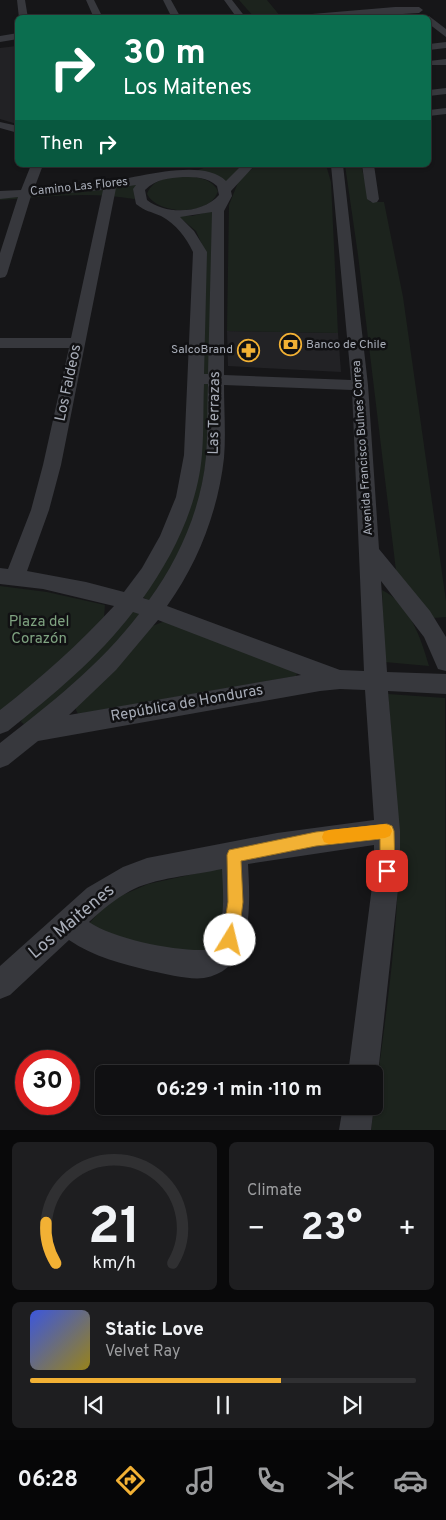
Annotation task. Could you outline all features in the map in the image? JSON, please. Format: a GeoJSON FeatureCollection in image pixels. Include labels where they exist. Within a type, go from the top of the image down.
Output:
{"type":"FeatureCollection","features":[{"type":"Feature","properties":{"kind":"street"},"geometry":{"type":"LineString","coordinates":[[21,0],[24,15]]}},
{"type":"Feature","properties":{"kind":"street"},"geometry":{"type":"LineString","coordinates":[[90,0],[98,15]]}},
{"type":"Feature","properties":{"kind":"street"},"geometry":{"type":"LineString","coordinates":[[167,0],[174,15]]}},
{"type":"Feature","properties":{"kind":"street"},"geometry":{"type":"LineString","coordinates":[[228,0],[240,15]]}},
{"type":"Feature","properties":{"kind":"street"},"geometry":{"type":"LineString","coordinates":[[409,0],[425,15]]}},
{"type":"Feature","properties":{"kind":"street"},"geometry":{"type":"LineString","coordinates":[[333,15],[400,9],[419,10]]}},
{"type":"Feature","properties":{"kind":"street"},"geometry":{"type":"LineString","coordinates":[[431,20],[443,29]]}},
{"type":"Feature","properties":{"kind":"street"},"geometry":{"type":"LineString","coordinates":[[0,38],[15,36]]}},
{"type":"Feature","properties":{"kind":"street"},"geometry":{"type":"LineString","coordinates":[[431,46],[446,45]]}},
{"type":"Feature","properties":{"kind":"street"},"geometry":{"type":"LineString","coordinates":[[431,63],[446,62]]}},
{"type":"Feature","properties":{"kind":"street"},"geometry":{"type":"LineString","coordinates":[[431,93],[446,91]]}},
{"type":"Feature","properties":{"kind":"street"},"geometry":{"type":"LineString","coordinates":[[431,113],[446,111]]}},
{"type":"Feature","properties":{"kind":"street"},"geometry":{"type":"LineString","coordinates":[[0,125],[15,129]]}},
{"type":"Feature","properties":{"kind":"street"},"geometry":{"type":"LineString","coordinates":[[0,274],[36,167]]}},
{"type":"Feature","properties":{"kind":"street"},"geometry":{"type":"LineString","coordinates":[[183,172],[198,167]]}},
{"type":"Feature","properties":{"kind":"street"},"geometry":{"type":"LineString","coordinates":[[158,177],[146,182],[139,189],[141,201],[152,209],[163,212],[178,214],[199,212],[210,209],[247,167]]}},
{"type":"Feature","properties":{"kind":"street","name":"Avenida Francisco Bulnes Correa"},"geometry":{"type":"LineString","coordinates":[[337,167],[360,385],[376,681],[387,831],[387,871],[364,1065]]}},
{"type":"Feature","properties":{"kind":"street"},"geometry":{"type":"LineString","coordinates":[[368,167],[373,200]]}},
{"type":"Feature","properties":{"kind":"street"},"geometry":{"type":"LineString","coordinates":[[183,172],[213,178],[220,182],[224,195]]}},
{"type":"Feature","properties":{"kind":"street","name":"Camino Las Flores"},"geometry":{"type":"LineString","coordinates":[[0,195],[76,196],[108,192],[158,177],[183,172]]}},
{"type":"Feature","properties":{"kind":"street","name":"Camino Las Flores"},"geometry":{"type":"LineString","coordinates":[[108,192],[141,201]]}},
{"type":"Feature","properties":{"kind":"street","name":"Los Faldeos"},"geometry":{"type":"LineString","coordinates":[[8,576],[40,510],[52,465],[108,192]]}},
{"type":"Feature","properties":{"kind":"street","name":"Las Terrazas"},"geometry":{"type":"LineString","coordinates":[[153,611],[180,571],[205,513],[213,475],[215,457],[218,211],[224,195]]}},
{"type":"Feature","properties":{"kind":"street","name":"Camino Las Flores"},"geometry":{"type":"LineString","coordinates":[[0,202],[25,196]]}},
{"type":"Feature","properties":{"kind":"street","name":"Las Terrazas"},"geometry":{"type":"LineString","coordinates":[[130,601],[164,549],[182,509],[193,456],[194,379],[200,252],[182,225],[163,212]]}},
{"type":"Feature","properties":{"kind":"street"},"geometry":{"type":"LineString","coordinates":[[199,288],[217,288]]}},
{"type":"Feature","properties":{"kind":"street"},"geometry":{"type":"LineString","coordinates":[[0,343],[78,343]]}},
{"type":"Feature","properties":{"kind":"street"},"geometry":{"type":"LineString","coordinates":[[194,379],[360,385]]}},
{"type":"Feature","properties":{"kind":"street"},"geometry":{"type":"LineString","coordinates":[[182,509],[205,513]]}},
{"type":"Feature","properties":{"kind":"street","name":"Avenida Francisco Bulnes Correa"},"geometry":{"type":"LineString","coordinates":[[370,552],[389,579],[420,612],[430,626],[446,662]]}},
{"type":"Feature","properties":{"kind":"street","name":"República de Honduras"},"geometry":{"type":"LineString","coordinates":[[8,576],[72,586],[130,601],[340,679]]}},
{"type":"Feature","properties":{"kind":"street"},"geometry":{"type":"LineString","coordinates":[[0,724],[48,686],[94,642],[130,601]]}},
{"type":"Feature","properties":{"kind":"street","name":"República de Honduras"},"geometry":{"type":"LineString","coordinates":[[0,757],[81,691],[121,651],[153,611]]}},
{"type":"Feature","properties":{"kind":"street","name":"República de Honduras"},"geometry":{"type":"LineString","coordinates":[[34,731],[299,683],[340,679],[446,684]]}},
{"type":"Feature","properties":{"kind":"street"},"geometry":{"type":"LineString","coordinates":[[0,732],[34,731]]}},
{"type":"Feature","properties":{"kind":"street","name":"Los Maitenes"},"geometry":{"type":"LineString","coordinates":[[0,985],[96,897],[122,880],[147,872],[316,839],[387,831]]}},
{"type":"Feature","properties":{"kind":"street"},"geometry":{"type":"LineString","coordinates":[[68,923],[99,943],[117,950],[195,964],[212,961],[226,949],[230,940],[235,902],[234,855]]}},
{"type":"Feature","properties":{"kind":"street"},"geometry":{"type":"LineString","coordinates":[[355,1130],[357,1115]]}},
{"type":"Feature","properties":{"kind":"shaded area"},"geometry":{"type":"Polygon","coordinates":[[[15,46],[15,123],[0,119],[0,48],[15,46]]]}},
{"type":"Feature","properties":{"kind":"shaded area"},"geometry":{"type":"Polygon","coordinates":[[[227,331],[338,333],[341,372],[228,366],[227,331]]]}},
{"type":"Feature","properties":{"kind":"green space"},"geometry":{"type":"Polygon","coordinates":[[[239,0],[267,0],[279,15],[252,15],[239,0]]]}},
{"type":"Feature","properties":{"kind":"green space"},"geometry":{"type":"Polygon","coordinates":[[[206,167],[243,167],[226,183],[196,171],[206,167]]]}},
{"type":"Feature","properties":{"kind":"green space"},"geometry":{"type":"Polygon","coordinates":[[[254,167],[327,167],[331,182],[338,333],[227,331],[229,205],[239,180],[254,167]]]}},
{"type":"Feature","properties":{"kind":"green space"},"geometry":{"type":"Polygon","coordinates":[[[345,167],[361,167],[370,202],[384,202],[403,297],[446,601],[446,617],[434,618],[397,579],[358,255],[345,167]]]}},
{"type":"Feature","properties":{"kind":"green space"},"geometry":{"type":"Polygon","coordinates":[[[181,176],[207,180],[218,191],[206,205],[184,210],[162,206],[153,201],[147,194],[156,182],[181,176]]]}},
{"type":"Feature","properties":{"kind":"green space"},"geometry":{"type":"Polygon","coordinates":[[[135,184],[138,186],[137,198],[134,199],[84,195],[0,200],[0,197],[135,184]]]}},
{"type":"Feature","properties":{"kind":"green space"},"geometry":{"type":"Polygon","coordinates":[[[214,212],[207,458],[194,525],[182,550],[149,601],[143,597],[184,524],[206,254],[196,231],[178,216],[192,216],[214,212]]]}},
{"type":"Feature","properties":{"kind":"green space","name":"Plaza del Corazón"},"geometry":{"type":"Polygon","coordinates":[[[0,586],[47,592],[105,605],[104,617],[83,645],[0,711],[0,586]]]}},
{"type":"Feature","properties":{"kind":"green space"},"geometry":{"type":"Polygon","coordinates":[[[382,590],[400,603],[407,612],[418,633],[429,666],[385,662],[382,590]]]}},
{"type":"Feature","properties":{"kind":"green space"},"geometry":{"type":"Polygon","coordinates":[[[129,612],[138,612],[140,617],[90,672],[25,725],[21,722],[22,717],[129,612]]]}},
{"type":"Feature","properties":{"kind":"green space"},"geometry":{"type":"Polygon","coordinates":[[[165,621],[297,673],[296,676],[78,714],[76,705],[150,627],[165,621]]]}},
{"type":"Feature","properties":{"kind":"green space"},"geometry":{"type":"Polygon","coordinates":[[[388,694],[445,698],[446,1130],[371,1130],[373,1115],[383,1115],[383,1065],[379,1065],[391,974],[398,880],[394,764],[388,694]]]}},
{"type":"Feature","properties":{"kind":"green space"},"geometry":{"type":"Polygon","coordinates":[[[221,868],[227,876],[223,936],[199,955],[105,936],[86,927],[109,901],[148,884],[221,868]]]}},
{"type":"Feature","properties":{"kind":"slow traffic"},"geometry":{"type":"LineString","coordinates":[[329,837],[385,831]]}},
{"type":"Feature","properties":{"kind":"place","name":"Banco de Chile"},"geometry":{"type":"Point","coordinates":[290,345]}},
{"type":"Feature","properties":{"kind":"place","name":"SalcoBrand"},"geometry":{"type":"Point","coordinates":[249,350]}},
{"type":"Feature","properties":{"kind":"route"},"geometry":{"type":"LineString","coordinates":[[230,940],[235,902],[236,878],[234,855],[316,839],[387,831],[387,871]]}}]}
